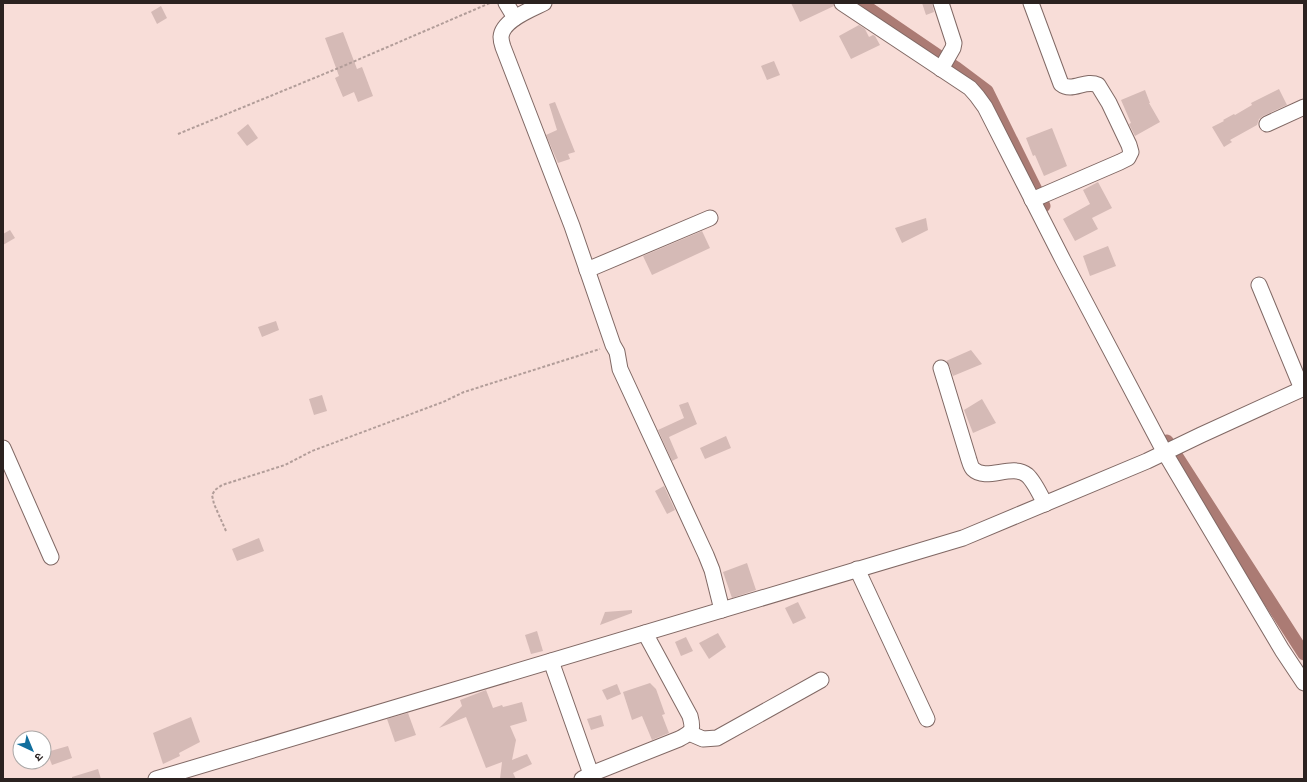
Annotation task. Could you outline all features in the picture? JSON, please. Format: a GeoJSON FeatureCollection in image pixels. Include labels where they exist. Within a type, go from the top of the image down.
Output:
{"type":"FeatureCollection","features":[{"type":"Feature","properties":{"kind":"street"},"geometry":{"type":"LineString","coordinates":[[506,3],[514,18]]}},
{"type":"Feature","properties":{"kind":"street"},"geometry":{"type":"LineString","coordinates":[[544,3],[514,18],[503,31],[501,37],[503,47],[572,226],[613,345],[617,352],[620,369],[706,555],[712,570],[722,610]]}},
{"type":"Feature","properties":{"kind":"street"},"geometry":{"type":"LineString","coordinates":[[941,3],[954,43],[953,48],[944,64]]}},
{"type":"Feature","properties":{"kind":"street"},"geometry":{"type":"LineString","coordinates":[[1031,3],[1061,84],[1070,88],[1090,83],[1098,85],[1109,103],[1131,152],[1128,158],[1120,162],[1037,198]]}},
{"type":"Feature","properties":{"kind":"street"},"geometry":{"type":"LineString","coordinates":[[848,4],[944,64],[970,88],[981,101],[1037,198],[1063,260],[1282,650],[1304,683]]}},
{"type":"Feature","properties":{"kind":"street"},"geometry":{"type":"LineString","coordinates":[[1267,124],[1304,107]]}},
{"type":"Feature","properties":{"kind":"street"},"geometry":{"type":"LineString","coordinates":[[587,270],[710,218]]}},
{"type":"Feature","properties":{"kind":"street"},"geometry":{"type":"LineString","coordinates":[[156,779],[963,538],[1170,450],[1303,388],[1258,285]]}},
{"type":"Feature","properties":{"kind":"street"},"geometry":{"type":"LineString","coordinates":[[941,368],[969,460],[973,468],[980,473],[987,474],[1007,471],[1020,472],[1027,475],[1045,504]]}},
{"type":"Feature","properties":{"kind":"street"},"geometry":{"type":"LineString","coordinates":[[3,448],[51,557]]}},
{"type":"Feature","properties":{"kind":"street"},"geometry":{"type":"LineString","coordinates":[[857,569],[926,719]]}},
{"type":"Feature","properties":{"kind":"street"},"geometry":{"type":"LineString","coordinates":[[551,661],[586,776],[679,739],[689,733],[693,726],[690,716],[645,633]]}},
{"type":"Feature","properties":{"kind":"street"},"geometry":{"type":"LineString","coordinates":[[689,733],[703,739],[717,738],[821,680]]}},
{"type":"Feature","properties":{"kind":"path"},"geometry":{"type":"LineString","coordinates":[[178,134],[341,67],[490,3]]}},
{"type":"Feature","properties":{"kind":"path"},"geometry":{"type":"LineString","coordinates":[[226,530],[214,504],[212,495],[215,490],[222,485],[285,465],[312,451],[444,402],[464,392],[613,345]]}},
{"type":"Feature","properties":{"kind":"building"},"geometry":{"type":"Polygon","coordinates":[[[791,3],[833,3],[834,6],[800,22],[791,3]]]}},
{"type":"Feature","properties":{"kind":"building"},"geometry":{"type":"Polygon","coordinates":[[[922,3],[932,3],[934,12],[926,15],[922,3]]]}},
{"type":"Feature","properties":{"kind":"building"},"geometry":{"type":"Polygon","coordinates":[[[161,6],[167,18],[157,24],[151,12],[161,6]]]}},
{"type":"Feature","properties":{"kind":"building"},"geometry":{"type":"Polygon","coordinates":[[[859,25],[865,29],[869,37],[873,35],[875,36],[880,45],[851,59],[839,36],[859,25]]]}},
{"type":"Feature","properties":{"kind":"building"},"geometry":{"type":"Polygon","coordinates":[[[343,32],[357,69],[362,67],[373,96],[358,102],[354,92],[343,97],[335,78],[339,76],[325,38],[343,32]]]}},
{"type":"Feature","properties":{"kind":"building"},"geometry":{"type":"Polygon","coordinates":[[[774,61],[780,75],[767,80],[761,66],[774,61]]]}},
{"type":"Feature","properties":{"kind":"building"},"geometry":{"type":"Polygon","coordinates":[[[1279,89],[1287,105],[1263,116],[1259,119],[1257,125],[1230,140],[1232,142],[1224,147],[1212,127],[1252,105],[1251,103],[1279,89]]]}},
{"type":"Feature","properties":{"kind":"building"},"geometry":{"type":"Polygon","coordinates":[[[1145,90],[1149,103],[1160,122],[1135,136],[1129,124],[1131,123],[1121,100],[1145,90]]]}},
{"type":"Feature","properties":{"kind":"building"},"geometry":{"type":"Polygon","coordinates":[[[555,102],[575,152],[568,154],[570,159],[558,163],[546,135],[557,130],[549,104],[555,102]]]}},
{"type":"Feature","properties":{"kind":"building"},"geometry":{"type":"Polygon","coordinates":[[[248,124],[258,138],[247,146],[237,133],[248,124]]]}},
{"type":"Feature","properties":{"kind":"building"},"geometry":{"type":"Polygon","coordinates":[[[1052,128],[1067,166],[1044,176],[1035,155],[1033,156],[1026,138],[1052,128]]]}},
{"type":"Feature","properties":{"kind":"building"},"geometry":{"type":"Polygon","coordinates":[[[1098,182],[1112,208],[1092,218],[1098,229],[1075,241],[1063,219],[1090,204],[1083,190],[1098,182]]]}},
{"type":"Feature","properties":{"kind":"building"},"geometry":{"type":"Polygon","coordinates":[[[926,218],[928,230],[902,243],[895,228],[926,218]]]}},
{"type":"Feature","properties":{"kind":"building"},"geometry":{"type":"Polygon","coordinates":[[[10,230],[15,238],[3,245],[3,234],[10,230]]]}},
{"type":"Feature","properties":{"kind":"building"},"geometry":{"type":"Polygon","coordinates":[[[702,231],[710,248],[652,275],[643,256],[702,231]]]}},
{"type":"Feature","properties":{"kind":"building"},"geometry":{"type":"Polygon","coordinates":[[[1108,246],[1116,266],[1090,276],[1083,256],[1108,246]]]}},
{"type":"Feature","properties":{"kind":"building"},"geometry":{"type":"Polygon","coordinates":[[[276,321],[279,330],[262,337],[258,327],[276,321]]]}},
{"type":"Feature","properties":{"kind":"building"},"geometry":{"type":"Polygon","coordinates":[[[971,350],[982,364],[953,376],[946,361],[971,350]]]}},
{"type":"Feature","properties":{"kind":"building"},"geometry":{"type":"Polygon","coordinates":[[[322,395],[327,411],[314,415],[309,399],[322,395]]]}},
{"type":"Feature","properties":{"kind":"building"},"geometry":{"type":"Polygon","coordinates":[[[982,399],[996,423],[973,433],[964,410],[982,399]]]}},
{"type":"Feature","properties":{"kind":"building"},"geometry":{"type":"Polygon","coordinates":[[[688,402],[697,424],[669,437],[678,458],[672,461],[658,430],[684,418],[679,405],[688,402]]]}},
{"type":"Feature","properties":{"kind":"building"},"geometry":{"type":"Polygon","coordinates":[[[726,436],[731,448],[705,459],[700,448],[726,436]]]}},
{"type":"Feature","properties":{"kind":"building"},"geometry":{"type":"Polygon","coordinates":[[[664,486],[675,510],[667,514],[655,491],[664,486]]]}},
{"type":"Feature","properties":{"kind":"building"},"geometry":{"type":"Polygon","coordinates":[[[259,538],[264,551],[237,561],[232,549],[259,538]]]}},
{"type":"Feature","properties":{"kind":"building"},"geometry":{"type":"Polygon","coordinates":[[[747,563],[756,590],[732,598],[723,572],[747,563]]]}},
{"type":"Feature","properties":{"kind":"building"},"geometry":{"type":"Polygon","coordinates":[[[798,602],[806,618],[793,624],[785,608],[798,602]]]}},
{"type":"Feature","properties":{"kind":"building"},"geometry":{"type":"Polygon","coordinates":[[[632,610],[632,613],[600,625],[605,612],[632,610]]]}},
{"type":"Feature","properties":{"kind":"building"},"geometry":{"type":"Polygon","coordinates":[[[537,631],[543,651],[531,654],[525,635],[537,631]]]}},
{"type":"Feature","properties":{"kind":"building"},"geometry":{"type":"Polygon","coordinates":[[[718,633],[726,647],[709,659],[699,643],[718,633]]]}},
{"type":"Feature","properties":{"kind":"building"},"geometry":{"type":"Polygon","coordinates":[[[686,637],[693,651],[681,656],[675,642],[686,637]]]}},
{"type":"Feature","properties":{"kind":"building"},"geometry":{"type":"Polygon","coordinates":[[[650,683],[656,689],[665,714],[662,715],[669,733],[652,740],[642,716],[632,720],[623,692],[650,683]]]}},
{"type":"Feature","properties":{"kind":"building"},"geometry":{"type":"Polygon","coordinates":[[[617,684],[621,694],[607,700],[602,690],[617,684]]]}},
{"type":"Feature","properties":{"kind":"building"},"geometry":{"type":"Polygon","coordinates":[[[486,690],[493,708],[522,702],[527,721],[510,726],[516,740],[512,760],[527,754],[532,764],[513,773],[516,779],[500,779],[502,762],[486,768],[466,717],[439,728],[462,706],[460,700],[486,690]]]}},
{"type":"Feature","properties":{"kind":"building"},"geometry":{"type":"Polygon","coordinates":[[[408,713],[416,735],[395,742],[387,719],[408,713]]]}},
{"type":"Feature","properties":{"kind":"building"},"geometry":{"type":"Polygon","coordinates":[[[601,715],[604,726],[591,730],[587,719],[601,715]]]}},
{"type":"Feature","properties":{"kind":"building"},"geometry":{"type":"Polygon","coordinates":[[[191,717],[200,742],[179,753],[180,756],[163,764],[153,733],[191,717]]]}},
{"type":"Feature","properties":{"kind":"building"},"geometry":{"type":"Polygon","coordinates":[[[68,746],[72,758],[52,765],[52,751],[68,746]]]}},
{"type":"Feature","properties":{"kind":"building"},"geometry":{"type":"Polygon","coordinates":[[[98,769],[101,779],[72,779],[72,777],[98,769]]]}},
{"type":"Feature","properties":{"kind":"waterway"},"geometry":{"type":"LineString","coordinates":[[861,3],[955,67],[987,91],[1044,206]]}},
{"type":"Feature","properties":{"kind":"waterway"},"geometry":{"type":"LineString","coordinates":[[1167,441],[1304,654]]}}]}
